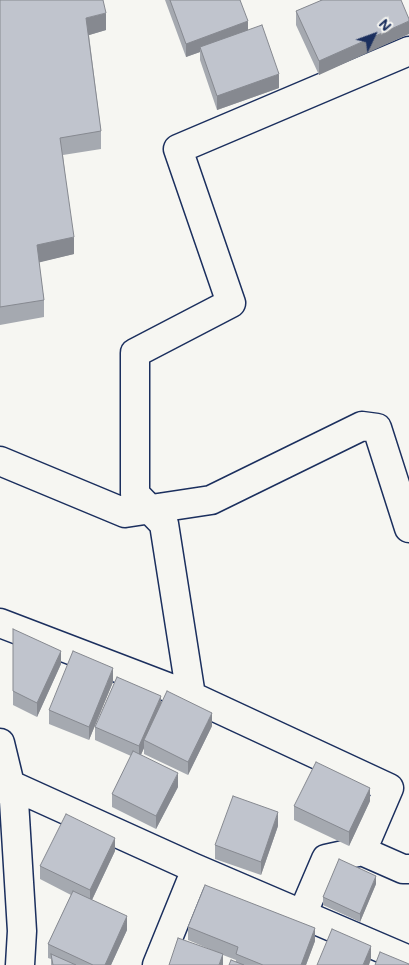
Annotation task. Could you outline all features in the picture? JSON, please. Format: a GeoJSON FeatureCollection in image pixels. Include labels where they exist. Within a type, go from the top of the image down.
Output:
{"type":"FeatureCollection","features":[{"type":"Feature","properties":{"kind":"street"},"geometry":{"type":"LineString","coordinates":[[191,696],[164,524],[135,494],[135,353],[231,303],[178,149],[409,51]]}},
{"type":"Feature","properties":{"kind":"street"},"geometry":{"type":"LineString","coordinates":[[0,461],[125,513],[210,500],[362,426],[377,428],[409,528]]}},
{"type":"Feature","properties":{"kind":"street"},"geometry":{"type":"LineString","coordinates":[[0,623],[191,696],[389,788],[362,851]]}},
{"type":"Feature","properties":{"kind":"street"},"geometry":{"type":"LineString","coordinates":[[0,743],[14,800],[22,931],[20,965]]}},
{"type":"Feature","properties":{"kind":"street"},"geometry":{"type":"LineString","coordinates":[[11,785],[192,867],[409,960]]}},
{"type":"Feature","properties":{"kind":"street"},"geometry":{"type":"LineString","coordinates":[[302,915],[326,858],[362,851],[403,869],[409,869]]}},
{"type":"Feature","properties":{"kind":"street"},"geometry":{"type":"LineString","coordinates":[[157,965],[192,879],[192,867]]}},
{"type":"Feature","properties":{"kind":"building"},"geometry":{"type":"Polygon","coordinates":[[[0,0],[103,0],[106,13],[86,18],[101,131],[60,138],[74,237],[37,245],[44,300],[0,307],[0,0]]]}},
{"type":"Feature","properties":{"kind":"building"},"geometry":{"type":"Polygon","coordinates":[[[170,0],[240,0],[248,21],[186,44],[170,0]]]}},
{"type":"Feature","properties":{"kind":"building"},"geometry":{"type":"Polygon","coordinates":[[[322,0],[401,0],[409,21],[319,61],[296,11],[322,0]]]}},
{"type":"Feature","properties":{"kind":"building"},"geometry":{"type":"Polygon","coordinates":[[[262,25],[279,74],[217,96],[200,47],[262,25]]]}},
{"type":"Feature","properties":{"kind":"building"},"geometry":{"type":"Polygon","coordinates":[[[13,629],[61,651],[37,703],[13,691],[13,629]]]}},
{"type":"Feature","properties":{"kind":"building"},"geometry":{"type":"Polygon","coordinates":[[[73,651],[113,668],[89,727],[49,710],[73,651]]]}},
{"type":"Feature","properties":{"kind":"building"},"geometry":{"type":"Polygon","coordinates":[[[117,677],[161,696],[139,746],[95,727],[117,677]]]}},
{"type":"Feature","properties":{"kind":"building"},"geometry":{"type":"Polygon","coordinates":[[[167,691],[212,713],[188,762],[144,740],[167,691]]]}},
{"type":"Feature","properties":{"kind":"building"},"geometry":{"type":"Polygon","coordinates":[[[133,751],[178,773],[156,816],[112,794],[133,751]]]}},
{"type":"Feature","properties":{"kind":"building"},"geometry":{"type":"Polygon","coordinates":[[[316,762],[370,788],[349,832],[294,806],[316,762]]]}},
{"type":"Feature","properties":{"kind":"building"},"geometry":{"type":"Polygon","coordinates":[[[233,796],[278,812],[261,862],[215,845],[233,796]]]}},
{"type":"Feature","properties":{"kind":"building"},"geometry":{"type":"Polygon","coordinates":[[[66,814],[115,838],[90,890],[40,866],[66,814]]]}},
{"type":"Feature","properties":{"kind":"building"},"geometry":{"type":"Polygon","coordinates":[[[339,859],[376,876],[360,914],[323,897],[339,859]]]}},
{"type":"Feature","properties":{"kind":"building"},"geometry":{"type":"Polygon","coordinates":[[[205,885],[315,928],[301,965],[263,965],[236,954],[238,947],[188,927],[205,885]]]}},
{"type":"Feature","properties":{"kind":"building"},"geometry":{"type":"Polygon","coordinates":[[[73,891],[127,916],[105,965],[93,965],[48,944],[73,891]]]}},
{"type":"Feature","properties":{"kind":"building"},"geometry":{"type":"Polygon","coordinates":[[[332,929],[371,946],[363,965],[317,965],[332,929]]]}},
{"type":"Feature","properties":{"kind":"building"},"geometry":{"type":"Polygon","coordinates":[[[178,938],[223,954],[219,965],[169,965],[178,938]]]}},
{"type":"Feature","properties":{"kind":"building"},"geometry":{"type":"Polygon","coordinates":[[[380,952],[409,964],[409,965],[375,965],[380,952]]]}},
{"type":"Feature","properties":{"kind":"building"},"geometry":{"type":"Polygon","coordinates":[[[51,954],[76,965],[53,965],[51,954]]]}},
{"type":"Feature","properties":{"kind":"building"},"geometry":{"type":"Polygon","coordinates":[[[231,960],[244,965],[229,965],[231,960]]]}}]}
